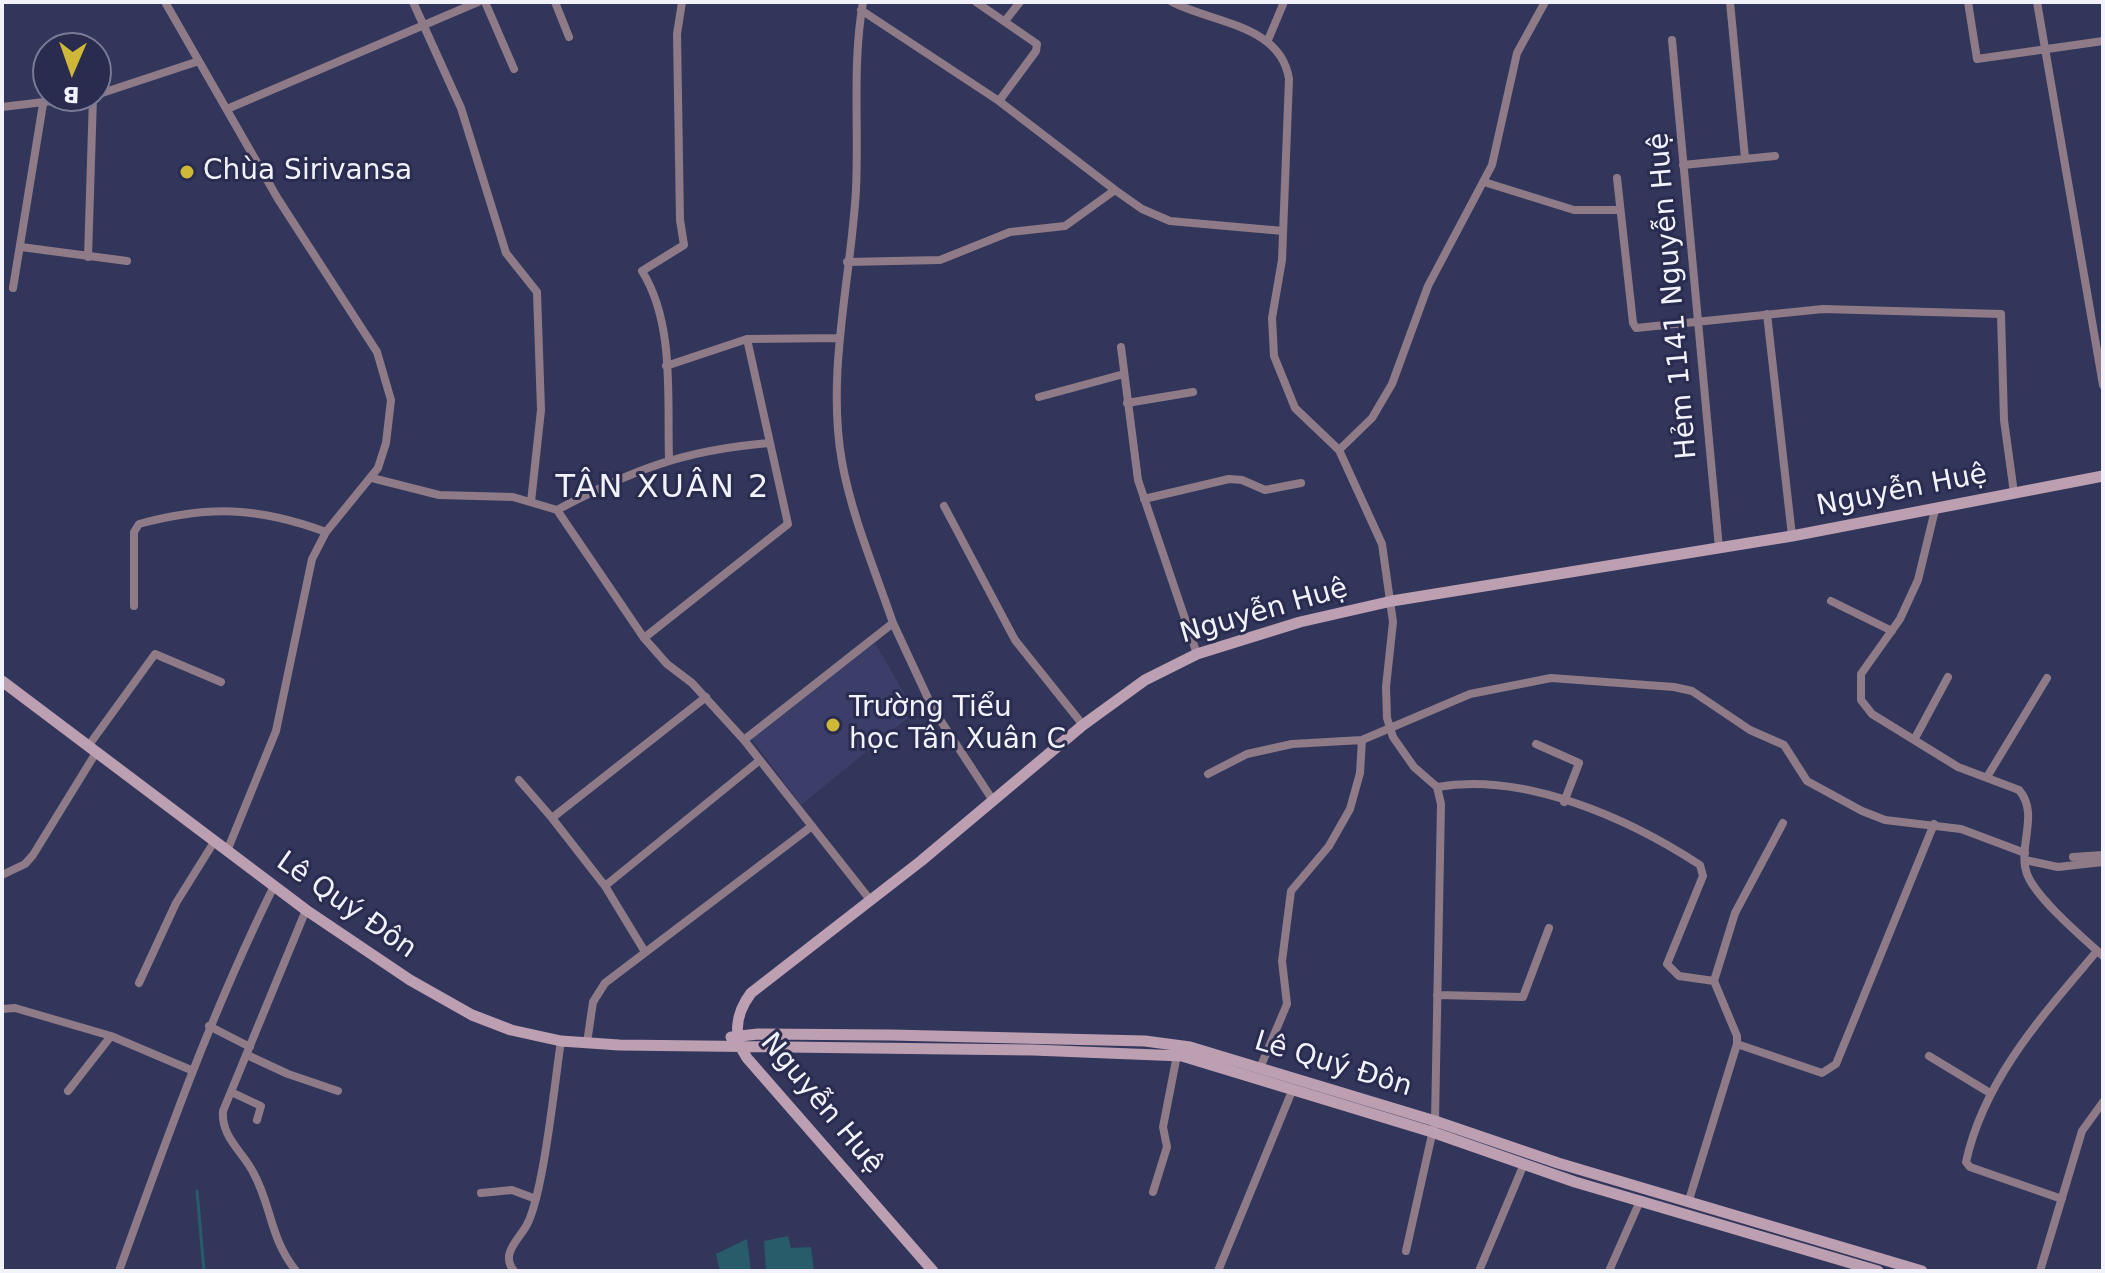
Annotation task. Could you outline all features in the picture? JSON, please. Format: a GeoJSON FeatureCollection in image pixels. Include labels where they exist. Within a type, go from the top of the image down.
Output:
{"type":"FeatureCollection","features":[{"type":"Feature","properties":{"kind":"main road","name":"Nguyễn Huệ"},"geometry":{"type":"LineString","coordinates":[[933,1271],[737,1039],[741,1005],[751,993],[871,901],[1083,725],[1145,680],[1197,654],[1300,622],[1392,601],[1792,536],[2103,476]]}},
{"type":"Feature","properties":{"kind":"main road","name":"Lê Quý Đôn"},"geometry":{"type":"LineString","coordinates":[[2,681],[359,948],[472,1015],[511,1030],[561,1041],[712,1046],[737,1039],[1173,1043],[1260,1068],[1433,1126],[1689,1200],[1872,1270]]}},
{"type":"Feature","properties":{"kind":"main road","name":"Lê Quý Đôn"},"geometry":{"type":"LineString","coordinates":[[1032,1044],[1177,1055],[1292,1091],[1433,1126],[1524,1164],[1640,1201],[1922,1271]]}},
{"type":"Feature","properties":{"kind":"street"},"geometry":{"type":"LineString","coordinates":[[165,2],[384,368],[391,400],[384,453],[372,478],[326,532],[305,586],[276,731],[227,851]]}},
{"type":"Feature","properties":{"kind":"street"},"geometry":{"type":"LineString","coordinates":[[413,2],[461,108],[506,253],[537,292],[541,410],[531,502]]}},
{"type":"Feature","properties":{"kind":"street"},"geometry":{"type":"LineString","coordinates":[[227,109],[478,2]]}},
{"type":"Feature","properties":{"kind":"street"},"geometry":{"type":"LineString","coordinates":[[485,2],[514,69]]}},
{"type":"Feature","properties":{"kind":"street"},"geometry":{"type":"LineString","coordinates":[[555,2],[569,37]]}},
{"type":"Feature","properties":{"kind":"street"},"geometry":{"type":"LineString","coordinates":[[669,458],[666,366],[658,301],[642,271],[644,266],[684,245],[680,220],[677,34],[682,2]]}},
{"type":"Feature","properties":{"kind":"street"},"geometry":{"type":"LineString","coordinates":[[976,2],[1033,39],[1037,47],[999,101]]}},
{"type":"Feature","properties":{"kind":"street"},"geometry":{"type":"LineString","coordinates":[[1005,21],[1020,2]]}},
{"type":"Feature","properties":{"kind":"street"},"geometry":{"type":"LineString","coordinates":[[1172,2],[1268,40],[1285,60],[1289,79],[1283,231],[1272,318],[1274,356],[1295,408],[1339,450],[1382,544],[1392,601],[1393,641],[1385,703],[1391,730],[1414,767],[1437,787],[1508,788],[1564,802],[1625,825],[1680,852],[1702,867],[1703,876],[1667,964],[1679,976],[1714,981]]}},
{"type":"Feature","properties":{"kind":"street"},"geometry":{"type":"LineString","coordinates":[[1268,40],[1284,2]]}},
{"type":"Feature","properties":{"kind":"street"},"geometry":{"type":"LineString","coordinates":[[1339,450],[1383,403],[1428,286],[1484,182],[1499,142],[1517,53],[1545,2]]}},
{"type":"Feature","properties":{"kind":"street"},"geometry":{"type":"LineString","coordinates":[[1730,2],[1745,158]]}},
{"type":"Feature","properties":{"kind":"street"},"geometry":{"type":"LineString","coordinates":[[1968,2],[1977,59],[2103,41]]}},
{"type":"Feature","properties":{"kind":"street"},"geometry":{"type":"LineString","coordinates":[[2037,2],[2103,385]]}},
{"type":"Feature","properties":{"kind":"street"},"geometry":{"type":"LineString","coordinates":[[992,799],[933,709],[893,623],[841,459],[840,338],[856,192],[854,75],[862,6],[999,101],[1115,190],[1156,217],[1170,221],[1283,231]]}},
{"type":"Feature","properties":{"kind":"street","name":"Hẻm 1141 Nguyễn Huệ"},"geometry":{"type":"LineString","coordinates":[[1672,40],[1719,548]]}},
{"type":"Feature","properties":{"kind":"street"},"geometry":{"type":"LineString","coordinates":[[112,90],[199,61]]}},
{"type":"Feature","properties":{"kind":"street"},"geometry":{"type":"LineString","coordinates":[[2,107],[32,105]]}},
{"type":"Feature","properties":{"kind":"street"},"geometry":{"type":"LineString","coordinates":[[13,288],[42,112]]}},
{"type":"Feature","properties":{"kind":"street"},"geometry":{"type":"LineString","coordinates":[[88,257],[93,112]]}},
{"type":"Feature","properties":{"kind":"street"},"geometry":{"type":"LineString","coordinates":[[1683,165],[1775,156]]}},
{"type":"Feature","properties":{"kind":"street"},"geometry":{"type":"LineString","coordinates":[[1617,178],[1634,326],[1638,328],[1823,309],[2001,314],[2005,433],[2014,493]]}},
{"type":"Feature","properties":{"kind":"street"},"geometry":{"type":"LineString","coordinates":[[1484,182],[1574,210],[1619,210]]}},
{"type":"Feature","properties":{"kind":"street"},"geometry":{"type":"LineString","coordinates":[[847,262],[940,260],[1010,232],[1065,226],[1115,190]]}},
{"type":"Feature","properties":{"kind":"street"},"geometry":{"type":"LineString","coordinates":[[21,247],[127,261]]}},
{"type":"Feature","properties":{"kind":"street"},"geometry":{"type":"LineString","coordinates":[[1767,314],[1792,536]]}},
{"type":"Feature","properties":{"kind":"street"},"geometry":{"type":"LineString","coordinates":[[2091,320],[2103,318]]}},
{"type":"Feature","properties":{"kind":"street"},"geometry":{"type":"LineString","coordinates":[[666,366],[747,339],[840,338]]}},
{"type":"Feature","properties":{"kind":"street"},"geometry":{"type":"LineString","coordinates":[[644,638],[788,524],[747,339]]}},
{"type":"Feature","properties":{"kind":"street"},"geometry":{"type":"LineString","coordinates":[[1121,347],[1134,463],[1197,654]]}},
{"type":"Feature","properties":{"kind":"street"},"geometry":{"type":"LineString","coordinates":[[1039,397],[1124,374]]}},
{"type":"Feature","properties":{"kind":"street"},"geometry":{"type":"LineString","coordinates":[[1127,403],[1193,392]]}},
{"type":"Feature","properties":{"kind":"street"},"geometry":{"type":"LineString","coordinates":[[557,510],[669,458],[769,443]]}},
{"type":"Feature","properties":{"kind":"street"},"geometry":{"type":"LineString","coordinates":[[372,478],[439,495],[496,496],[557,510],[644,638],[667,664],[706,697],[744,740],[871,901]]}},
{"type":"Feature","properties":{"kind":"street"},"geometry":{"type":"LineString","coordinates":[[1144,499],[1229,479],[1242,480],[1265,490],[1301,483]]}},
{"type":"Feature","properties":{"kind":"street"},"geometry":{"type":"LineString","coordinates":[[944,506],[1015,640],[1083,725]]}},
{"type":"Feature","properties":{"kind":"street"},"geometry":{"type":"LineString","coordinates":[[134,606],[134,532],[139,524],[181,514],[238,510],[282,516],[326,532]]}},
{"type":"Feature","properties":{"kind":"street"},"geometry":{"type":"LineString","coordinates":[[1935,510],[1918,580],[1892,631],[1861,674],[1859,692],[1872,714],[1958,767],[2011,785],[2027,802],[2025,857],[2034,888],[2100,953],[2018,1049],[1990,1093],[1966,1162],[1970,1167],[2062,1199]]}},
{"type":"Feature","properties":{"kind":"street"},"geometry":{"type":"LineString","coordinates":[[1831,601],[1892,631]]}},
{"type":"Feature","properties":{"kind":"street"},"geometry":{"type":"LineString","coordinates":[[744,740],[893,623]]}},
{"type":"Feature","properties":{"kind":"street"},"geometry":{"type":"LineString","coordinates":[[2,875],[25,864],[33,855],[93,748],[155,654],[221,682]]}},
{"type":"Feature","properties":{"kind":"street"},"geometry":{"type":"LineString","coordinates":[[1914,740],[1948,677]]}},
{"type":"Feature","properties":{"kind":"street"},"geometry":{"type":"LineString","coordinates":[[1208,774],[1230,760],[1272,747],[1362,740],[1470,694],[1551,678],[1684,688],[1750,730],[1789,749],[1803,777],[1876,818],[1934,824],[1988,836],[2025,857],[2058,867],[2103,862]]}},
{"type":"Feature","properties":{"kind":"street"},"geometry":{"type":"LineString","coordinates":[[1987,777],[2047,678]]}},
{"type":"Feature","properties":{"kind":"street"},"geometry":{"type":"LineString","coordinates":[[552,818],[706,697]]}},
{"type":"Feature","properties":{"kind":"street"},"geometry":{"type":"LineString","coordinates":[[1260,1068],[1287,1004],[1282,961],[1291,891],[1329,846],[1350,809],[1360,773],[1362,740]]}},
{"type":"Feature","properties":{"kind":"street"},"geometry":{"type":"LineString","coordinates":[[1536,744],[1579,763],[1564,802]]}},
{"type":"Feature","properties":{"kind":"street"},"geometry":{"type":"LineString","coordinates":[[605,886],[760,760]]}},
{"type":"Feature","properties":{"kind":"street"},"geometry":{"type":"LineString","coordinates":[[519,780],[605,886],[645,952]]}},
{"type":"Feature","properties":{"kind":"street"},"geometry":{"type":"LineString","coordinates":[[1406,1251],[1433,1126],[1442,842],[1437,787]]}},
{"type":"Feature","properties":{"kind":"street"},"geometry":{"type":"LineString","coordinates":[[1689,1200],[1737,1044],[1737,1036],[1714,981],[1735,913],[1783,823]]}},
{"type":"Feature","properties":{"kind":"street"},"geometry":{"type":"LineString","coordinates":[[1737,1044],[1822,1073],[1836,1064],[1934,824]]}},
{"type":"Feature","properties":{"kind":"street"},"geometry":{"type":"LineString","coordinates":[[587,1043],[593,1002],[605,983],[812,826]]}},
{"type":"Feature","properties":{"kind":"street"},"geometry":{"type":"LineString","coordinates":[[139,983],[176,903],[214,842]]}},
{"type":"Feature","properties":{"kind":"street"},"geometry":{"type":"LineString","coordinates":[[2073,857],[2103,855]]}},
{"type":"Feature","properties":{"kind":"street"},"geometry":{"type":"LineString","coordinates":[[119,1271],[191,1070],[274,886]]}},
{"type":"Feature","properties":{"kind":"street"},"geometry":{"type":"LineString","coordinates":[[296,1271],[271,1229],[253,1172],[224,1130],[223,1111],[306,910]]}},
{"type":"Feature","properties":{"kind":"street"},"geometry":{"type":"LineString","coordinates":[[1437,995],[1523,997],[1549,928]]}},
{"type":"Feature","properties":{"kind":"street"},"geometry":{"type":"LineString","coordinates":[[2,1009],[28,1011],[111,1036],[191,1070]]}},
{"type":"Feature","properties":{"kind":"street"},"geometry":{"type":"LineString","coordinates":[[209,1026],[288,1074],[338,1091]]}},
{"type":"Feature","properties":{"kind":"street"},"geometry":{"type":"LineString","coordinates":[[68,1091],[111,1036]]}},
{"type":"Feature","properties":{"kind":"street"},"geometry":{"type":"LineString","coordinates":[[514,1271],[508,1259],[532,1216],[561,1041]]}},
{"type":"Feature","properties":{"kind":"street"},"geometry":{"type":"LineString","coordinates":[[1153,1192],[1167,1147],[1163,1127],[1177,1055]]}},
{"type":"Feature","properties":{"kind":"street"},"geometry":{"type":"LineString","coordinates":[[1929,1056],[1990,1093]]}},
{"type":"Feature","properties":{"kind":"street"},"geometry":{"type":"LineString","coordinates":[[1218,1271],[1292,1091]]}},
{"type":"Feature","properties":{"kind":"street"},"geometry":{"type":"LineString","coordinates":[[231,1092],[261,1106],[257,1120]]}},
{"type":"Feature","properties":{"kind":"street"},"geometry":{"type":"LineString","coordinates":[[2040,1271],[2082,1131],[2103,1102]]}},
{"type":"Feature","properties":{"kind":"street"},"geometry":{"type":"LineString","coordinates":[[1479,1271],[1524,1164]]}},
{"type":"Feature","properties":{"kind":"street"},"geometry":{"type":"LineString","coordinates":[[481,1193],[512,1190],[536,1199]]}},
{"type":"Feature","properties":{"kind":"street"},"geometry":{"type":"LineString","coordinates":[[1609,1271],[1640,1201]]}},
{"type":"Feature","properties":{"kind":"shaded area","name":"Trường Tiểu học Tân Xuân C"},"geometry":{"type":"Polygon","coordinates":[[[875,643],[915,712],[801,805],[751,738],[875,643]]]}},
{"type":"Feature","properties":{"kind":"shaded area"},"geometry":{"type":"Polygon","coordinates":[[[788,1236],[791,1248],[811,1247],[814,1271],[766,1271],[764,1241],[788,1236]]]}},
{"type":"Feature","properties":{"kind":"shaded area"},"geometry":{"type":"Polygon","coordinates":[[[747,1239],[751,1271],[720,1271],[716,1254],[747,1239]]]}},
{"type":"Feature","properties":{"kind":"waterway"},"geometry":{"type":"LineString","coordinates":[[197,1191],[204,1271]]}},
{"type":"Feature","properties":{"kind":"place","name":"Chùa Sirivansa"},"geometry":{"type":"Point","coordinates":[187,172]}},
{"type":"Feature","properties":{"kind":"place","name":"Trường Tiểu học Tân Xuân C"},"geometry":{"type":"Point","coordinates":[833,725]}},
{"type":"Feature","properties":{"kind":"district","name":"TÂN XUÂN 2"},"geometry":{"type":"Point","coordinates":[663,489]}}]}
